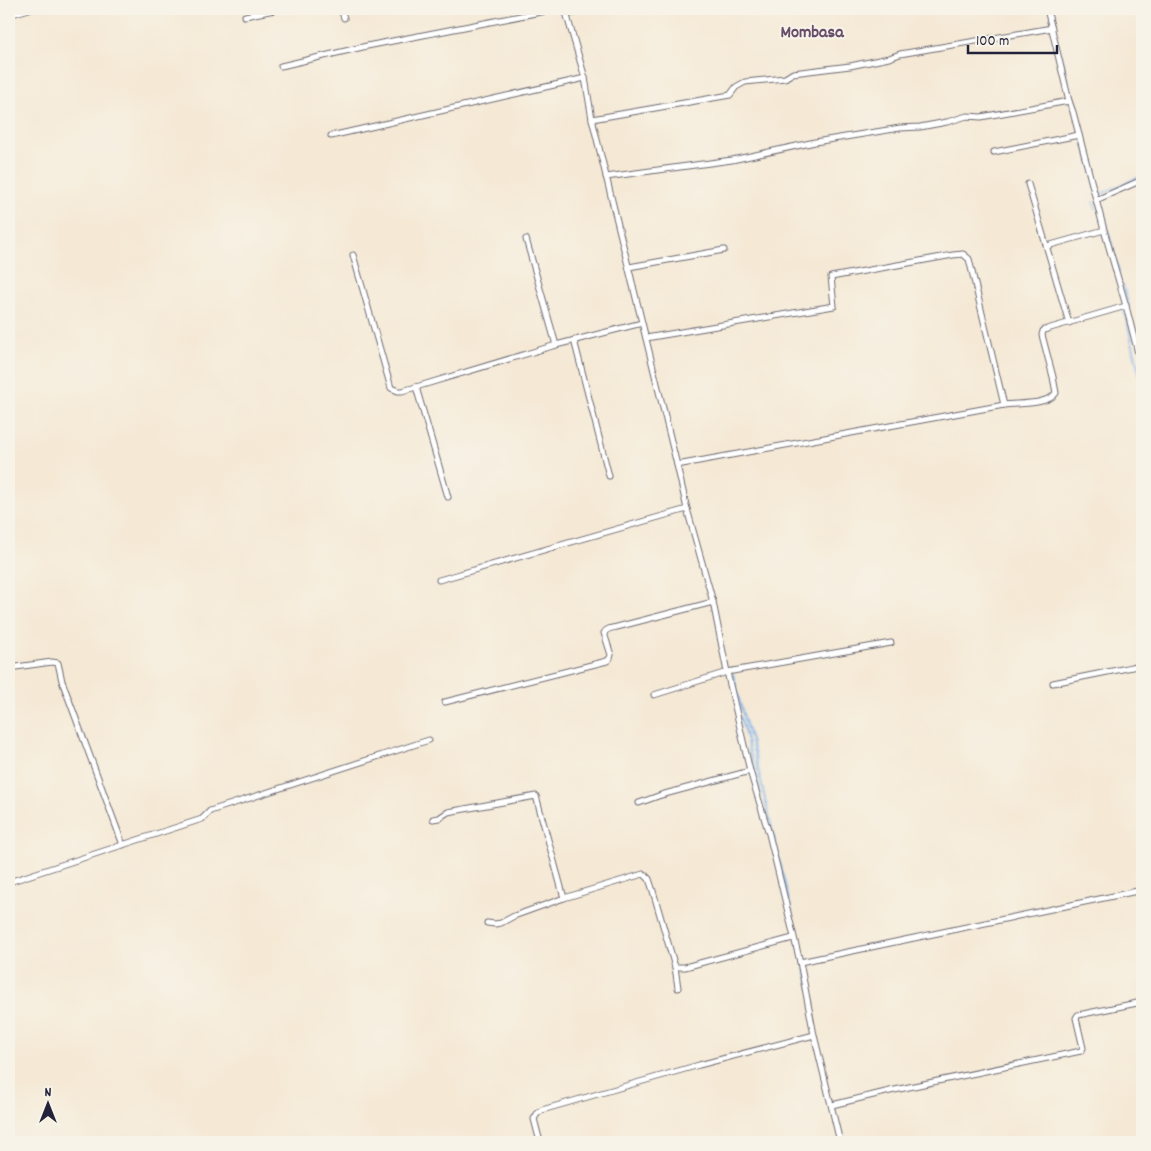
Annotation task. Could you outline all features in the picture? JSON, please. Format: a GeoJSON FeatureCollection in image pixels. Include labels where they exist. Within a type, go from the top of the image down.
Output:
{"type":"FeatureCollection","features":[{"type":"Feature","properties":{"kind":"street"},"geometry":{"type":"LineString","coordinates":[[9,15],[29,9]]}},
{"type":"Feature","properties":{"kind":"street"},"geometry":{"type":"LineString","coordinates":[[245,16],[279,9]]}},
{"type":"Feature","properties":{"kind":"street"},"geometry":{"type":"LineString","coordinates":[[341,9],[344,18]]}},
{"type":"Feature","properties":{"kind":"street"},"geometry":{"type":"LineString","coordinates":[[281,66],[367,46],[556,9]]}},
{"type":"Feature","properties":{"kind":"street"},"geometry":{"type":"LineString","coordinates":[[596,9],[566,12],[585,78],[592,119],[687,509],[713,602],[750,771],[769,834],[840,1142]]}},
{"type":"Feature","properties":{"kind":"street"},"geometry":{"type":"LineString","coordinates":[[1047,9],[1142,369]]}},
{"type":"Feature","properties":{"kind":"street"},"geometry":{"type":"LineString","coordinates":[[592,119],[730,95],[736,87],[745,82],[785,78],[793,73],[850,66],[900,54],[1052,28]]}},
{"type":"Feature","properties":{"kind":"street"},"geometry":{"type":"LineString","coordinates":[[331,136],[585,78]]}},
{"type":"Feature","properties":{"kind":"street"},"geometry":{"type":"LineString","coordinates":[[606,177],[732,160],[815,142],[900,128],[920,127],[967,116],[981,117],[1070,102]]}},
{"type":"Feature","properties":{"kind":"street"},"geometry":{"type":"LineString","coordinates":[[994,152],[1079,135]]}},
{"type":"Feature","properties":{"kind":"street"},"geometry":{"type":"LineString","coordinates":[[1096,200],[1142,180]]}},
{"type":"Feature","properties":{"kind":"street"},"geometry":{"type":"LineString","coordinates":[[1028,184],[1069,322]]}},
{"type":"Feature","properties":{"kind":"street"},"geometry":{"type":"LineString","coordinates":[[1047,246],[1104,230]]}},
{"type":"Feature","properties":{"kind":"street"},"geometry":{"type":"LineString","coordinates":[[526,239],[556,345]]}},
{"type":"Feature","properties":{"kind":"street"},"geometry":{"type":"LineString","coordinates":[[629,267],[724,250]]}},
{"type":"Feature","properties":{"kind":"street"},"geometry":{"type":"LineString","coordinates":[[646,338],[834,306],[831,277],[963,254],[969,259],[1004,405]]}},
{"type":"Feature","properties":{"kind":"street"},"geometry":{"type":"LineString","coordinates":[[353,255],[391,388],[398,391],[556,345],[642,323]]}},
{"type":"Feature","properties":{"kind":"street"},"geometry":{"type":"LineString","coordinates":[[677,465],[1004,405],[1045,400],[1053,397],[1056,393],[1042,335],[1043,331],[1126,306]]}},
{"type":"Feature","properties":{"kind":"street"},"geometry":{"type":"LineString","coordinates":[[574,340],[609,476]]}},
{"type":"Feature","properties":{"kind":"street"},"geometry":{"type":"LineString","coordinates":[[416,387],[448,497]]}},
{"type":"Feature","properties":{"kind":"street"},"geometry":{"type":"LineString","coordinates":[[439,580],[687,509]]}},
{"type":"Feature","properties":{"kind":"street"},"geometry":{"type":"LineString","coordinates":[[445,702],[607,661],[611,655],[604,633],[609,628],[713,602]]}},
{"type":"Feature","properties":{"kind":"street"},"geometry":{"type":"LineString","coordinates":[[654,695],[727,672],[891,643]]}},
{"type":"Feature","properties":{"kind":"street"},"geometry":{"type":"LineString","coordinates":[[9,668],[52,662],[58,663],[62,681],[123,845]]}},
{"type":"Feature","properties":{"kind":"street"},"geometry":{"type":"LineString","coordinates":[[1053,683],[1142,665]]}},
{"type":"Feature","properties":{"kind":"street"},"geometry":{"type":"LineString","coordinates":[[9,882],[202,819],[210,811],[429,740]]}},
{"type":"Feature","properties":{"kind":"street"},"geometry":{"type":"LineString","coordinates":[[639,803],[661,795],[750,771]]}},
{"type":"Feature","properties":{"kind":"street"},"geometry":{"type":"LineString","coordinates":[[433,818],[439,818],[448,812],[536,796],[564,898]]}},
{"type":"Feature","properties":{"kind":"street"},"geometry":{"type":"LineString","coordinates":[[487,923],[501,923],[514,916],[564,898],[645,875],[650,883],[675,967],[678,988]]}},
{"type":"Feature","properties":{"kind":"street"},"geometry":{"type":"LineString","coordinates":[[800,962],[1142,890]]}},
{"type":"Feature","properties":{"kind":"street"},"geometry":{"type":"LineString","coordinates":[[675,967],[685,967],[793,938]]}},
{"type":"Feature","properties":{"kind":"street"},"geometry":{"type":"LineString","coordinates":[[832,1105],[1081,1051],[1083,1048],[1076,1018],[1078,1014],[1142,1002]]}},
{"type":"Feature","properties":{"kind":"street"},"geometry":{"type":"LineString","coordinates":[[540,1142],[534,1119],[542,1110],[699,1065],[814,1035]]}},
{"type":"Feature","properties":{"kind":"waterway"},"geometry":{"type":"LineString","coordinates":[[1061,54],[1097,189],[1100,193],[1103,193],[1142,176]]}},
{"type":"Feature","properties":{"kind":"waterway"},"geometry":{"type":"LineString","coordinates":[[1093,202],[1096,208]]}},
{"type":"Feature","properties":{"kind":"waterway"},"geometry":{"type":"LineString","coordinates":[[1099,202],[1119,272]]}},
{"type":"Feature","properties":{"kind":"waterway"},"geometry":{"type":"LineString","coordinates":[[1123,286],[1129,306]]}},
{"type":"Feature","properties":{"kind":"waterway"},"geometry":{"type":"LineString","coordinates":[[1124,309],[1142,384]]}},
{"type":"Feature","properties":{"kind":"waterway"},"geometry":{"type":"LineString","coordinates":[[733,674],[753,748],[802,957],[815,1004]]}},
{"type":"Feature","properties":{"kind":"waterway"},"geometry":{"type":"LineString","coordinates":[[740,717],[760,795]]}},
{"type":"Feature","properties":{"kind":"district","name":"Mombasa"},"geometry":{"type":"Point","coordinates":[812,31]}}]}
